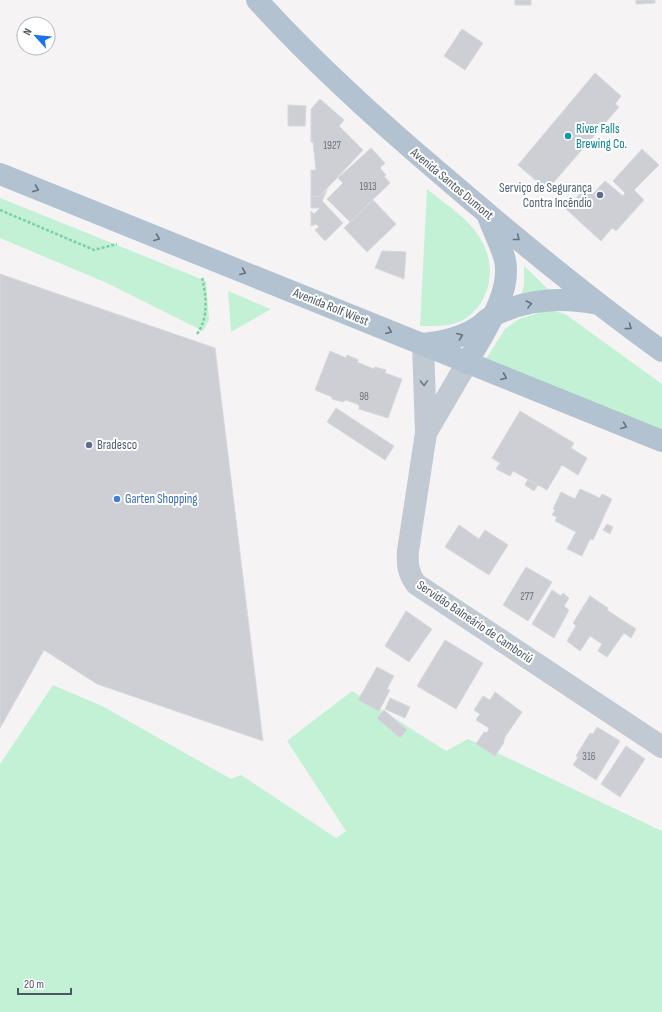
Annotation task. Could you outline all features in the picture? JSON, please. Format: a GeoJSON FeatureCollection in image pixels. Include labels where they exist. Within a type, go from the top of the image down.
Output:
{"type":"FeatureCollection","features":[{"type":"Feature","properties":{"kind":"main road","name":"Avenida Santos Dumont"},"geometry":{"type":"LineString","coordinates":[[257,0],[322,68],[406,145],[486,214],[598,304],[662,351]]}},
{"type":"Feature","properties":{"kind":"main road","name":"Avenida Rolf Wiest"},"geometry":{"type":"LineString","coordinates":[[0,174],[662,441]]}},
{"type":"Feature","properties":{"kind":"main road"},"geometry":{"type":"LineString","coordinates":[[467,363],[492,316],[503,291],[506,270],[502,252],[486,214]]}},
{"type":"Feature","properties":{"kind":"main road"},"geometry":{"type":"LineString","coordinates":[[423,344],[446,341],[464,335],[479,327],[492,316],[527,304],[562,300],[598,304]]}},
{"type":"Feature","properties":{"kind":"street","name":"Servidão Balneário de Camboriú"},"geometry":{"type":"LineString","coordinates":[[423,344],[426,433],[408,551],[407,564],[410,575],[416,584],[662,746]]}},
{"type":"Feature","properties":{"kind":"street","name":"Servidão Balneário de Camboriú"},"geometry":{"type":"LineString","coordinates":[[426,433],[467,363]]}},
{"type":"Feature","properties":{"kind":"path"},"geometry":{"type":"LineString","coordinates":[[0,210],[94,250],[116,244],[123,246]]}},
{"type":"Feature","properties":{"kind":"path"},"geometry":{"type":"LineString","coordinates":[[194,274],[206,279]]}},
{"type":"Feature","properties":{"kind":"path"},"geometry":{"type":"LineString","coordinates":[[197,334],[201,328],[204,317],[205,293],[202,277]]}},
{"type":"Feature","properties":{"kind":"green space"},"geometry":{"type":"Polygon","coordinates":[[[427,189],[469,224],[480,238],[489,260],[489,282],[481,303],[465,319],[449,325],[420,326],[427,189]]]}},
{"type":"Feature","properties":{"kind":"green space"},"geometry":{"type":"Polygon","coordinates":[[[0,198],[206,281],[209,320],[203,331],[107,283],[0,238],[0,198]]]}},
{"type":"Feature","properties":{"kind":"green space"},"geometry":{"type":"Polygon","coordinates":[[[524,266],[548,289],[520,300],[524,285],[524,266]]]}},
{"type":"Feature","properties":{"kind":"green space"},"geometry":{"type":"Polygon","coordinates":[[[228,291],[271,309],[231,332],[228,291]]]}},
{"type":"Feature","properties":{"kind":"green space"},"geometry":{"type":"Polygon","coordinates":[[[549,310],[565,314],[662,384],[662,430],[484,362],[505,329],[519,319],[549,310]]]}},
{"type":"Feature","properties":{"kind":"green space"},"geometry":{"type":"Polygon","coordinates":[[[53,685],[102,706],[231,779],[241,775],[336,838],[346,831],[287,741],[352,691],[446,751],[468,739],[662,831],[662,1012],[0,1012],[0,764],[53,685]]]}},
{"type":"Feature","properties":{"kind":"building"},"geometry":{"type":"Polygon","coordinates":[[[515,0],[531,0],[531,5],[515,5],[515,0]]]}},
{"type":"Feature","properties":{"kind":"building"},"geometry":{"type":"Polygon","coordinates":[[[636,0],[655,0],[655,3],[636,4],[636,0]]]}},
{"type":"Feature","properties":{"kind":"building"},"geometry":{"type":"Polygon","coordinates":[[[462,29],[483,43],[465,70],[444,56],[462,29]]]}},
{"type":"Feature","properties":{"kind":"building","name":"River Falls Brewing Co."},"geometry":{"type":"Polygon","coordinates":[[[595,73],[621,96],[615,104],[619,107],[547,190],[518,165],[595,73]]]}},
{"type":"Feature","properties":{"kind":"building"},"geometry":{"type":"Polygon","coordinates":[[[320,99],[344,120],[339,126],[363,150],[319,197],[311,196],[311,170],[316,170],[313,142],[311,142],[311,109],[320,99]]]}},
{"type":"Feature","properties":{"kind":"building"},"geometry":{"type":"Polygon","coordinates":[[[288,105],[306,106],[305,126],[288,126],[288,105]]]}},
{"type":"Feature","properties":{"kind":"building"},"geometry":{"type":"Polygon","coordinates":[[[371,148],[385,163],[380,168],[390,183],[350,222],[327,199],[343,183],[338,178],[371,148]]]}},
{"type":"Feature","properties":{"kind":"building","name":"Serviço de Segurança Contra Incêndio"},"geometry":{"type":"Polygon","coordinates":[[[642,149],[659,165],[634,190],[644,200],[616,231],[612,228],[601,241],[566,209],[586,187],[593,194],[605,181],[623,196],[625,193],[613,181],[642,149]]]}},
{"type":"Feature","properties":{"kind":"building"},"geometry":{"type":"Polygon","coordinates":[[[327,190],[322,201],[343,223],[325,241],[315,230],[319,227],[316,224],[311,226],[311,211],[314,214],[320,208],[311,208],[311,196],[319,197],[327,190]]]}},
{"type":"Feature","properties":{"kind":"building"},"geometry":{"type":"Polygon","coordinates":[[[373,200],[396,224],[367,252],[344,228],[373,200]]]}},
{"type":"Feature","properties":{"kind":"building"},"geometry":{"type":"Polygon","coordinates":[[[382,251],[406,252],[404,279],[375,268],[382,251]]]}},
{"type":"Feature","properties":{"kind":"building","name":"Garten Shopping"},"geometry":{"type":"Polygon","coordinates":[[[0,274],[215,348],[263,741],[97,684],[44,650],[0,728],[0,274]]]}},
{"type":"Feature","properties":{"kind":"building"},"geometry":{"type":"Polygon","coordinates":[[[330,351],[346,358],[347,355],[359,360],[357,362],[374,369],[375,367],[386,370],[385,373],[402,379],[388,418],[359,409],[359,405],[346,400],[343,402],[332,399],[332,397],[315,390],[330,351]]]}},
{"type":"Feature","properties":{"kind":"building"},"geometry":{"type":"Polygon","coordinates":[[[336,408],[394,446],[385,460],[327,422],[336,408]]]}},
{"type":"Feature","properties":{"kind":"building"},"geometry":{"type":"Polygon","coordinates":[[[520,411],[574,443],[571,448],[587,458],[578,475],[562,465],[547,490],[513,471],[510,476],[496,469],[500,463],[492,458],[520,411]]]}},
{"type":"Feature","properties":{"kind":"building"},"geometry":{"type":"Polygon","coordinates":[[[528,479],[538,485],[534,491],[525,485],[528,479]]]}},
{"type":"Feature","properties":{"kind":"building"},"geometry":{"type":"Polygon","coordinates":[[[580,489],[600,498],[602,494],[612,499],[593,540],[590,539],[582,556],[567,549],[576,532],[555,521],[557,517],[552,515],[555,510],[553,509],[561,492],[575,499],[580,489]]]}},
{"type":"Feature","properties":{"kind":"building"},"geometry":{"type":"Polygon","coordinates":[[[607,524],[613,527],[610,534],[603,530],[607,524]]]}},
{"type":"Feature","properties":{"kind":"building"},"geometry":{"type":"Polygon","coordinates":[[[459,525],[479,539],[485,530],[508,545],[489,575],[445,547],[459,525]]]}},
{"type":"Feature","properties":{"kind":"building"},"geometry":{"type":"Polygon","coordinates":[[[526,567],[552,582],[528,621],[503,605],[526,567]]]}},
{"type":"Feature","properties":{"kind":"building"},"geometry":{"type":"Polygon","coordinates":[[[552,590],[561,596],[563,593],[569,598],[564,606],[569,610],[554,638],[532,624],[552,590]]]}},
{"type":"Feature","properties":{"kind":"building"},"geometry":{"type":"Polygon","coordinates":[[[590,596],[608,608],[607,610],[636,629],[631,638],[624,633],[607,657],[598,651],[602,644],[590,636],[580,651],[567,641],[576,626],[573,623],[590,596]]]}},
{"type":"Feature","properties":{"kind":"building"},"geometry":{"type":"Polygon","coordinates":[[[406,611],[432,629],[409,662],[385,646],[406,611]]]}},
{"type":"Feature","properties":{"kind":"building"},"geometry":{"type":"Polygon","coordinates":[[[445,640],[483,663],[456,709],[417,686],[445,640]]]}},
{"type":"Feature","properties":{"kind":"building"},"geometry":{"type":"Polygon","coordinates":[[[377,667],[394,676],[387,689],[390,690],[379,711],[358,700],[377,667]]]}},
{"type":"Feature","properties":{"kind":"building"},"geometry":{"type":"Polygon","coordinates":[[[495,692],[522,712],[505,737],[503,744],[495,756],[476,744],[484,732],[487,733],[489,728],[476,720],[480,714],[474,710],[483,696],[490,700],[495,692]]]}},
{"type":"Feature","properties":{"kind":"building"},"geometry":{"type":"Polygon","coordinates":[[[390,698],[410,707],[405,718],[385,709],[390,698]]]}},
{"type":"Feature","properties":{"kind":"building"},"geometry":{"type":"Polygon","coordinates":[[[384,710],[407,730],[400,738],[377,718],[384,710]]]}},
{"type":"Feature","properties":{"kind":"building"},"geometry":{"type":"Polygon","coordinates":[[[597,727],[620,741],[596,780],[573,765],[578,757],[576,756],[590,733],[593,734],[597,727]]]}},
{"type":"Feature","properties":{"kind":"building"},"geometry":{"type":"Polygon","coordinates":[[[626,746],[645,759],[620,797],[601,784],[626,746]]]}},
{"type":"Feature","properties":{"kind":"place","name":"River Falls Brewing Co."},"geometry":{"type":"Point","coordinates":[568,136]}},
{"type":"Feature","properties":{"kind":"place","name":"Serviço de Segurança Contra Incêndio"},"geometry":{"type":"Point","coordinates":[600,195]}},
{"type":"Feature","properties":{"kind":"place","name":"Bradesco"},"geometry":{"type":"Point","coordinates":[89,445]}},
{"type":"Feature","properties":{"kind":"place","name":"Garten Shopping"},"geometry":{"type":"Point","coordinates":[117,499]}}]}
